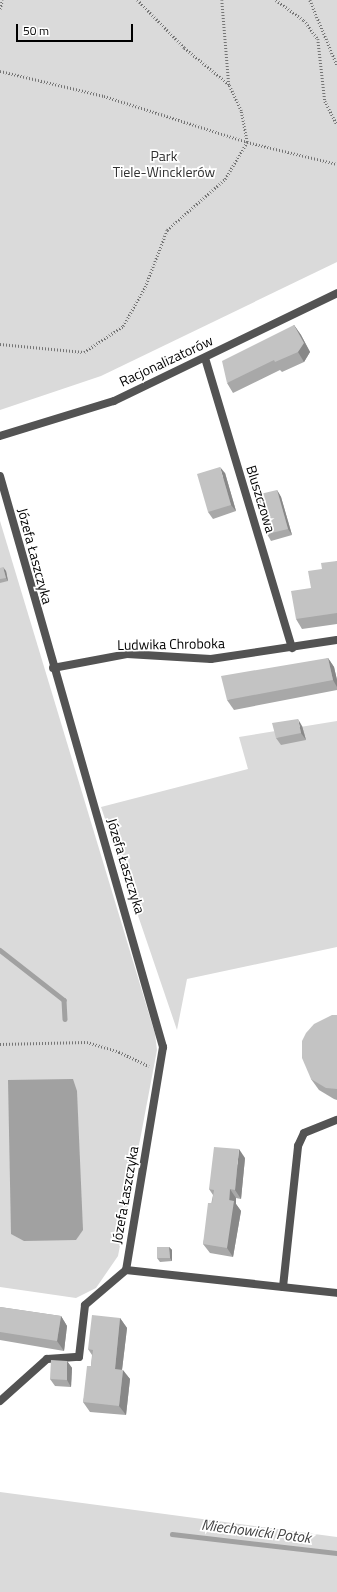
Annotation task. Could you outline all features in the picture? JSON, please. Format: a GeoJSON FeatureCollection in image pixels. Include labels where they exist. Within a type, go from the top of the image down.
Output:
{"type":"FeatureCollection","features":[{"type":"Feature","properties":{"kind":"street","name":"Racjonalizatorów"},"geometry":{"type":"LineString","coordinates":[[0,436],[114,400],[337,294]]}},
{"type":"Feature","properties":{"kind":"street","name":"Bluszczowa"},"geometry":{"type":"LineString","coordinates":[[205,358],[292,648]]}},
{"type":"Feature","properties":{"kind":"street","name":"Józefa Łaszczyka"},"geometry":{"type":"LineString","coordinates":[[0,476],[53,668],[145,978],[163,1047],[126,1270]]}},
{"type":"Feature","properties":{"kind":"street","name":"Ludwika Chroboka"},"geometry":{"type":"LineString","coordinates":[[53,668],[128,654],[211,659],[292,648],[337,640]]}},
{"type":"Feature","properties":{"kind":"street"},"geometry":{"type":"LineString","coordinates":[[283,1287],[298,1146],[304,1133],[337,1120]]}},
{"type":"Feature","properties":{"kind":"street"},"geometry":{"type":"LineString","coordinates":[[0,1401],[47,1359],[79,1357],[85,1305],[126,1270],[337,1293]]}},
{"type":"Feature","properties":{"kind":"path"},"geometry":{"type":"LineString","coordinates":[[0,8],[2,0]]}},
{"type":"Feature","properties":{"kind":"path"},"geometry":{"type":"LineString","coordinates":[[137,0],[184,48],[228,85]]}},
{"type":"Feature","properties":{"kind":"path"},"geometry":{"type":"LineString","coordinates":[[0,344],[84,352],[123,326],[145,287],[167,230],[225,180],[247,142],[241,111],[228,85],[222,0]]}},
{"type":"Feature","properties":{"kind":"path"},"geometry":{"type":"LineString","coordinates":[[276,0],[304,20],[318,39],[325,101],[337,125]]}},
{"type":"Feature","properties":{"kind":"path"},"geometry":{"type":"LineString","coordinates":[[310,0],[337,65]]}},
{"type":"Feature","properties":{"kind":"path"},"geometry":{"type":"LineString","coordinates":[[0,71],[104,96],[247,142],[337,164]]}},
{"type":"Feature","properties":{"kind":"path"},"geometry":{"type":"LineString","coordinates":[[0,1044],[87,1042],[119,1052],[159,1071]]}},
{"type":"Feature","properties":{"kind":"green space","name":"Park Tiele-Wincklerów"},"geometry":{"type":"Polygon","coordinates":[[[0,0],[337,0],[337,262],[101,376],[0,410],[0,0]]]}},
{"type":"Feature","properties":{"kind":"green space"},"geometry":{"type":"Polygon","coordinates":[[[0,521],[155,1034],[157,1050],[118,1256],[96,1288],[76,1298],[0,1287],[0,521]]]}},
{"type":"Feature","properties":{"kind":"green space"},"geometry":{"type":"Polygon","coordinates":[[[337,721],[337,947],[187,979],[177,1030],[101,807],[248,769],[239,737],[337,721]]]}},
{"type":"Feature","properties":{"kind":"green space"},"geometry":{"type":"Polygon","coordinates":[[[0,1492],[337,1537],[337,1592],[0,1592],[0,1492]]]}},
{"type":"Feature","properties":{"kind":"shaded area"},"geometry":{"type":"Polygon","coordinates":[[[73,1079],[77,1091],[83,1230],[76,1240],[24,1241],[11,1234],[8,1080],[73,1079]]]}},
{"type":"Feature","properties":{"kind":"building"},"geometry":{"type":"Polygon","coordinates":[[[294,325],[304,343],[298,352],[275,362],[274,360],[227,383],[222,361],[294,325]]]}},
{"type":"Feature","properties":{"kind":"building"},"geometry":{"type":"Polygon","coordinates":[[[220,467],[231,505],[208,512],[197,474],[220,467]]]}},
{"type":"Feature","properties":{"kind":"building"},"geometry":{"type":"Polygon","coordinates":[[[277,490],[288,529],[267,534],[256,495],[277,490]]]}},
{"type":"Feature","properties":{"kind":"building"},"geometry":{"type":"Polygon","coordinates":[[[337,561],[337,613],[296,619],[291,591],[311,588],[308,571],[322,569],[321,563],[337,561]]]}},
{"type":"Feature","properties":{"kind":"building"},"geometry":{"type":"Polygon","coordinates":[[[3,567],[6,578],[0,579],[0,568],[3,567]]]}},
{"type":"Feature","properties":{"kind":"building"},"geometry":{"type":"Polygon","coordinates":[[[328,658],[333,680],[227,700],[221,676],[328,658]]]}},
{"type":"Feature","properties":{"kind":"building"},"geometry":{"type":"Polygon","coordinates":[[[298,719],[301,733],[276,738],[272,723],[298,719]]]}},
{"type":"Feature","properties":{"kind":"building"},"geometry":{"type":"Polygon","coordinates":[[[332,1015],[337,1015],[337,1089],[326,1088],[311,1079],[302,1058],[302,1041],[306,1033],[314,1024],[332,1015]]]}},
{"type":"Feature","properties":{"kind":"building"},"geometry":{"type":"Polygon","coordinates":[[[214,1147],[239,1149],[235,1190],[230,1189],[229,1200],[234,1201],[227,1248],[203,1244],[208,1203],[212,1203],[214,1190],[209,1189],[214,1147]]]}},
{"type":"Feature","properties":{"kind":"building"},"geometry":{"type":"Polygon","coordinates":[[[157,1247],[169,1247],[170,1258],[157,1258],[157,1247]]]}},
{"type":"Feature","properties":{"kind":"building"},"geometry":{"type":"Polygon","coordinates":[[[0,1307],[61,1316],[57,1341],[0,1332],[0,1307]]]}},
{"type":"Feature","properties":{"kind":"building"},"geometry":{"type":"Polygon","coordinates":[[[92,1315],[120,1318],[115,1369],[123,1370],[119,1406],[83,1402],[87,1366],[91,1366],[93,1350],[88,1349],[92,1315]]]}},
{"type":"Feature","properties":{"kind":"building"},"geometry":{"type":"Polygon","coordinates":[[[51,1360],[67,1361],[67,1380],[50,1379],[51,1360]]]}},
{"type":"Feature","properties":{"kind":"waterway"},"geometry":{"type":"LineString","coordinates":[[0,950],[64,1000],[65,1019]]}},
{"type":"Feature","properties":{"kind":"waterway","name":"Miechowicki Potok"},"geometry":{"type":"LineString","coordinates":[[172,1534],[337,1553]]}}]}
